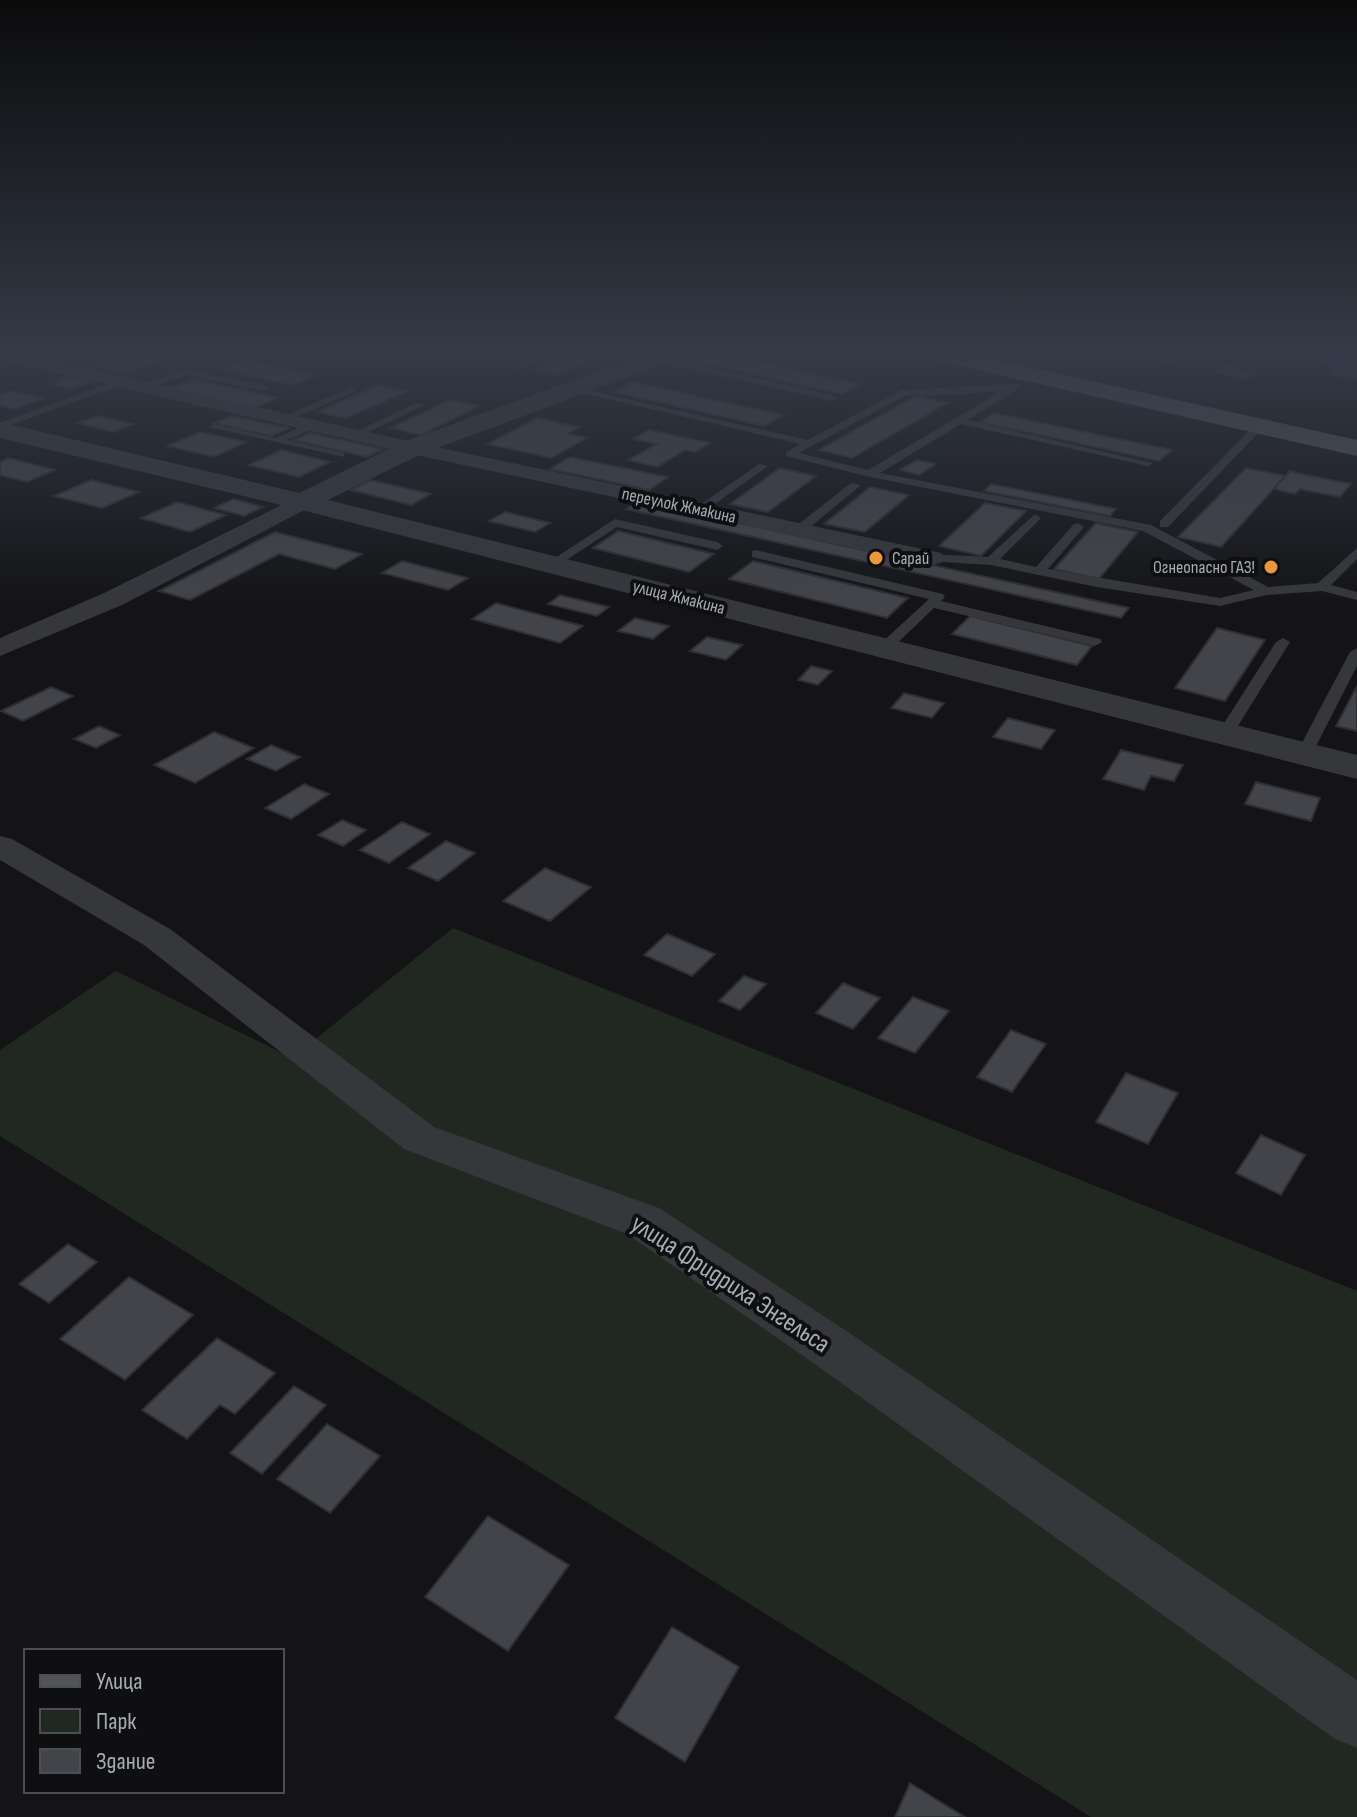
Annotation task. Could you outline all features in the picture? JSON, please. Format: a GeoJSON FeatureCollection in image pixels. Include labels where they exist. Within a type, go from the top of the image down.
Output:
{"type":"FeatureCollection","features":[{"type":"Feature","properties":{"kind":"main road"},"geometry":{"type":"LineString","coordinates":[[1323,437],[1357,448]]}},
{"type":"Feature","properties":{"kind":"street","name":"улица Жмакина"},"geometry":{"type":"LineString","coordinates":[[36,437],[1357,767]]}},
{"type":"Feature","properties":{"kind":"street","name":"переулок Жмакина"},"geometry":{"type":"LineString","coordinates":[[362,437],[932,558]]}},
{"type":"Feature","properties":{"kind":"street"},"geometry":{"type":"LineString","coordinates":[[0,648],[113,599],[412,448],[443,437]]}},
{"type":"Feature","properties":{"kind":"street","name":"улица Фридриха Энгельса"},"geometry":{"type":"LineString","coordinates":[[0,846],[157,937],[419,1138],[643,1221],[830,1347],[1357,1717]]}},
{"type":"Feature","properties":{"kind":"lane"},"geometry":{"type":"LineString","coordinates":[[257,437],[340,455]]}},
{"type":"Feature","properties":{"kind":"lane"},"geometry":{"type":"LineString","coordinates":[[276,441],[286,437]]}},
{"type":"Feature","properties":{"kind":"lane"},"geometry":{"type":"LineString","coordinates":[[782,437],[809,443]]}},
{"type":"Feature","properties":{"kind":"lane"},"geometry":{"type":"LineString","coordinates":[[821,437],[790,454],[870,474],[1147,528],[1266,591]]}},
{"type":"Feature","properties":{"kind":"lane"},"geometry":{"type":"LineString","coordinates":[[870,474],[932,437]]}},
{"type":"Feature","properties":{"kind":"lane"},"geometry":{"type":"LineString","coordinates":[[1030,437],[1148,463]]}},
{"type":"Feature","properties":{"kind":"lane"},"geometry":{"type":"LineString","coordinates":[[1164,524],[1249,437]]}},
{"type":"Feature","properties":{"kind":"lane"},"geometry":{"type":"LineString","coordinates":[[701,509],[763,466]]}},
{"type":"Feature","properties":{"kind":"lane"},"geometry":{"type":"LineString","coordinates":[[799,530],[855,485]]}},
{"type":"Feature","properties":{"kind":"lane"},"geometry":{"type":"LineString","coordinates":[[991,561],[1035,518]]}},
{"type":"Feature","properties":{"kind":"lane"},"geometry":{"type":"LineString","coordinates":[[550,565],[615,523],[717,546]]}},
{"type":"Feature","properties":{"kind":"lane"},"geometry":{"type":"LineString","coordinates":[[1039,571],[1078,527]]}},
{"type":"Feature","properties":{"kind":"lane"},"geometry":{"type":"LineString","coordinates":[[756,554],[938,597],[884,648]]}},
{"type":"Feature","properties":{"kind":"lane"},"geometry":{"type":"LineString","coordinates":[[932,558],[991,561],[1220,602],[1266,591],[1322,587],[1357,596]]}},
{"type":"Feature","properties":{"kind":"lane"},"geometry":{"type":"LineString","coordinates":[[1322,587],[1354,559]]}},
{"type":"Feature","properties":{"kind":"lane"},"geometry":{"type":"LineString","coordinates":[[932,603],[1095,642]]}},
{"type":"Feature","properties":{"kind":"lane"},"geometry":{"type":"LineString","coordinates":[[1225,734],[1283,642]]}},
{"type":"Feature","properties":{"kind":"lane"},"geometry":{"type":"LineString","coordinates":[[1304,754],[1357,652]]}},
{"type":"Feature","properties":{"kind":"green space"},"geometry":{"type":"Polygon","coordinates":[[[453,928],[1357,1291],[1357,1817],[1091,1817],[0,1136],[0,1050],[116,971],[292,1058],[453,928]]]}},
{"type":"Feature","properties":{"kind":"building"},"geometry":{"type":"Polygon","coordinates":[[[189,437],[222,437],[246,442],[214,457],[167,446],[189,437]]]}},
{"type":"Feature","properties":{"kind":"building"},"geometry":{"type":"Polygon","coordinates":[[[301,437],[328,437],[384,449],[367,457],[293,440],[301,437]]]}},
{"type":"Feature","properties":{"kind":"building"},"geometry":{"type":"Polygon","coordinates":[[[501,437],[587,438],[551,458],[487,444],[501,437]]]}},
{"type":"Feature","properties":{"kind":"building"},"geometry":{"type":"Polygon","coordinates":[[[681,437],[710,443],[695,452],[685,450],[657,467],[628,460],[657,444],[633,439],[681,437]]]}},
{"type":"Feature","properties":{"kind":"building"},"geometry":{"type":"Polygon","coordinates":[[[843,437],[889,437],[852,458],[819,450],[843,437]]]}},
{"type":"Feature","properties":{"kind":"building"},"geometry":{"type":"Polygon","coordinates":[[[1048,437],[1108,437],[1172,450],[1159,461],[1048,437]]]}},
{"type":"Feature","properties":{"kind":"building"},"geometry":{"type":"Polygon","coordinates":[[[281,450],[330,462],[299,477],[249,465],[281,450]]]}},
{"type":"Feature","properties":{"kind":"building"},"geometry":{"type":"Polygon","coordinates":[[[570,457],[668,477],[649,490],[550,469],[570,457]]]}},
{"type":"Feature","properties":{"kind":"building"},"geometry":{"type":"Polygon","coordinates":[[[9,458],[55,470],[27,482],[0,475],[0,462],[9,458]]]}},
{"type":"Feature","properties":{"kind":"building"},"geometry":{"type":"Polygon","coordinates":[[[917,460],[936,464],[919,475],[900,470],[917,460]]]}},
{"type":"Feature","properties":{"kind":"building"},"geometry":{"type":"Polygon","coordinates":[[[780,468],[816,476],[768,512],[730,504],[780,468]]]}},
{"type":"Feature","properties":{"kind":"building"},"geometry":{"type":"Polygon","coordinates":[[[1246,468],[1285,476],[1221,547],[1178,537],[1246,468]]]}},
{"type":"Feature","properties":{"kind":"building"},"geometry":{"type":"Polygon","coordinates":[[[1290,471],[1351,484],[1340,497],[1300,489],[1295,494],[1274,489],[1290,471]]]}},
{"type":"Feature","properties":{"kind":"building"},"geometry":{"type":"Polygon","coordinates":[[[91,480],[139,492],[102,508],[54,496],[91,480]]]}},
{"type":"Feature","properties":{"kind":"building"},"geometry":{"type":"Polygon","coordinates":[[[370,480],[431,494],[411,505],[351,490],[370,480]]]}},
{"type":"Feature","properties":{"kind":"building"},"geometry":{"type":"Polygon","coordinates":[[[991,484],[1116,509],[1110,516],[984,491],[991,484]]]}},
{"type":"Feature","properties":{"kind":"building"},"geometry":{"type":"Polygon","coordinates":[[[870,487],[909,495],[865,532],[824,524],[870,487]]]}},
{"type":"Feature","properties":{"kind":"building"},"geometry":{"type":"Polygon","coordinates":[[[233,499],[263,507],[244,516],[214,508],[233,499]]]}},
{"type":"Feature","properties":{"kind":"building","name":"Сарай"},"geometry":{"type":"Polygon","coordinates":[[[638,501],[1129,608],[1121,618],[626,509],[638,501]]]}},
{"type":"Feature","properties":{"kind":"building"},"geometry":{"type":"Polygon","coordinates":[[[177,502],[226,515],[190,532],[141,518],[177,502]]]}},
{"type":"Feature","properties":{"kind":"building"},"geometry":{"type":"Polygon","coordinates":[[[985,503],[1026,511],[981,556],[939,546],[985,503]]]}},
{"type":"Feature","properties":{"kind":"building"},"geometry":{"type":"Polygon","coordinates":[[[505,512],[550,523],[535,532],[489,521],[505,512]]]}},
{"type":"Feature","properties":{"kind":"building"},"geometry":{"type":"Polygon","coordinates":[[[1096,523],[1138,532],[1099,579],[1054,569],[1096,523]]]}},
{"type":"Feature","properties":{"kind":"building"},"geometry":{"type":"Polygon","coordinates":[[[618,531],[714,554],[689,572],[593,548],[618,531]]]}},
{"type":"Feature","properties":{"kind":"building"},"geometry":{"type":"Polygon","coordinates":[[[275,532],[362,554],[335,569],[279,554],[190,600],[159,591],[275,532]]]}},
{"type":"Feature","properties":{"kind":"building"},"geometry":{"type":"Polygon","coordinates":[[[402,561],[468,578],[448,590],[382,573],[402,561]]]}},
{"type":"Feature","properties":{"kind":"building"},"geometry":{"type":"Polygon","coordinates":[[[753,561],[908,598],[887,618],[729,579],[753,561]]]}},
{"type":"Feature","properties":{"kind":"building"},"geometry":{"type":"Polygon","coordinates":[[[560,595],[609,607],[597,616],[548,604],[560,595]]]}},
{"type":"Feature","properties":{"kind":"building"},"geometry":{"type":"Polygon","coordinates":[[[496,603],[583,626],[560,643],[472,619],[496,603]]]}},
{"type":"Feature","properties":{"kind":"building"},"geometry":{"type":"Polygon","coordinates":[[[970,616],[1092,646],[1077,665],[952,634],[970,616]]]}},
{"type":"Feature","properties":{"kind":"building"},"geometry":{"type":"Polygon","coordinates":[[[635,618],[669,626],[653,639],[618,631],[635,618]]]}},
{"type":"Feature","properties":{"kind":"building"},"geometry":{"type":"Polygon","coordinates":[[[1217,628],[1265,640],[1225,701],[1175,688],[1217,628]]]}},
{"type":"Feature","properties":{"kind":"building"},"geometry":{"type":"Polygon","coordinates":[[[707,637],[742,645],[726,660],[690,651],[707,637]]]}},
{"type":"Feature","properties":{"kind":"building"},"geometry":{"type":"Polygon","coordinates":[[[811,666],[832,671],[818,685],[798,680],[811,666]]]}},
{"type":"Feature","properties":{"kind":"building"},"geometry":{"type":"Polygon","coordinates":[[[1357,686],[1357,731],[1336,726],[1357,686]]]}},
{"type":"Feature","properties":{"kind":"building"},"geometry":{"type":"Polygon","coordinates":[[[51,687],[73,696],[23,721],[1,711],[51,687]]]}},
{"type":"Feature","properties":{"kind":"building"},"geometry":{"type":"Polygon","coordinates":[[[904,693],[944,703],[932,718],[891,708],[904,693]]]}},
{"type":"Feature","properties":{"kind":"building"},"geometry":{"type":"Polygon","coordinates":[[[1008,718],[1055,730],[1041,749],[993,737],[1008,718]]]}},
{"type":"Feature","properties":{"kind":"building"},"geometry":{"type":"Polygon","coordinates":[[[99,726],[120,735],[96,748],[74,739],[99,726]]]}},
{"type":"Feature","properties":{"kind":"building"},"geometry":{"type":"Polygon","coordinates":[[[214,732],[254,748],[195,783],[154,765],[214,732]]]}},
{"type":"Feature","properties":{"kind":"building"},"geometry":{"type":"Polygon","coordinates":[[[271,745],[300,757],[276,771],[247,759],[271,745]]]}},
{"type":"Feature","properties":{"kind":"building"},"geometry":{"type":"Polygon","coordinates":[[[1121,750],[1183,765],[1174,781],[1151,776],[1144,790],[1103,779],[1121,750]]]}},
{"type":"Feature","properties":{"kind":"building"},"geometry":{"type":"Polygon","coordinates":[[[1256,782],[1320,798],[1311,821],[1245,804],[1256,782]]]}},
{"type":"Feature","properties":{"kind":"building"},"geometry":{"type":"Polygon","coordinates":[[[304,784],[329,794],[291,819],[265,808],[304,784]]]}},
{"type":"Feature","properties":{"kind":"building"},"geometry":{"type":"Polygon","coordinates":[[[342,820],[366,830],[343,846],[318,835],[342,820]]]}},
{"type":"Feature","properties":{"kind":"building"},"geometry":{"type":"Polygon","coordinates":[[[402,822],[430,834],[389,863],[360,850],[402,822]]]}},
{"type":"Feature","properties":{"kind":"building"},"geometry":{"type":"Polygon","coordinates":[[[446,841],[475,853],[438,881],[408,868],[446,841]]]}},
{"type":"Feature","properties":{"kind":"building"},"geometry":{"type":"Polygon","coordinates":[[[545,868],[591,887],[550,921],[503,901],[545,868]]]}},
{"type":"Feature","properties":{"kind":"building"},"geometry":{"type":"Polygon","coordinates":[[[667,934],[715,954],[692,976],[644,955],[667,934]]]}},
{"type":"Feature","properties":{"kind":"building"},"geometry":{"type":"Polygon","coordinates":[[[744,976],[766,984],[740,1010],[719,1001],[744,976]]]}},
{"type":"Feature","properties":{"kind":"building"},"geometry":{"type":"Polygon","coordinates":[[[843,983],[880,998],[853,1029],[816,1013],[843,983]]]}},
{"type":"Feature","properties":{"kind":"building"},"geometry":{"type":"Polygon","coordinates":[[[913,997],[949,1011],[915,1053],[878,1038],[913,997]]]}},
{"type":"Feature","properties":{"kind":"building"},"geometry":{"type":"Polygon","coordinates":[[[1011,1030],[1046,1044],[1012,1092],[977,1077],[1011,1030]]]}},
{"type":"Feature","properties":{"kind":"building"},"geometry":{"type":"Polygon","coordinates":[[[1126,1073],[1178,1093],[1148,1144],[1096,1122],[1126,1073]]]}},
{"type":"Feature","properties":{"kind":"building"},"geometry":{"type":"Polygon","coordinates":[[[1261,1135],[1305,1155],[1281,1195],[1236,1173],[1261,1135]]]}},
{"type":"Feature","properties":{"kind":"building"},"geometry":{"type":"Polygon","coordinates":[[[68,1244],[97,1262],[49,1303],[19,1284],[68,1244]]]}},
{"type":"Feature","properties":{"kind":"building"},"geometry":{"type":"Polygon","coordinates":[[[129,1277],[193,1315],[125,1380],[60,1339],[129,1277]]]}},
{"type":"Feature","properties":{"kind":"building"},"geometry":{"type":"Polygon","coordinates":[[[217,1338],[275,1373],[235,1414],[220,1405],[187,1439],[142,1410],[217,1338]]]}},
{"type":"Feature","properties":{"kind":"building"},"geometry":{"type":"Polygon","coordinates":[[[294,1386],[326,1405],[262,1474],[230,1453],[294,1386]]]}},
{"type":"Feature","properties":{"kind":"building"},"geometry":{"type":"Polygon","coordinates":[[[327,1424],[380,1456],[330,1513],[277,1479],[327,1424]]]}},
{"type":"Feature","properties":{"kind":"building"},"geometry":{"type":"Polygon","coordinates":[[[488,1516],[569,1565],[508,1651],[425,1597],[488,1516]]]}},
{"type":"Feature","properties":{"kind":"building"},"geometry":{"type":"Polygon","coordinates":[[[672,1627],[739,1667],[685,1762],[615,1718],[672,1627]]]}},
{"type":"Feature","properties":{"kind":"building"},"geometry":{"type":"Polygon","coordinates":[[[910,1783],[965,1817],[895,1817],[910,1783]]]}},
{"type":"Feature","properties":{"kind":"place","name":"Сарай"},"geometry":{"type":"Point","coordinates":[876,558]}},
{"type":"Feature","properties":{"kind":"place","name":"Огнеопасно ГАЗ!"},"geometry":{"type":"Point","coordinates":[1271,567]}}]}
